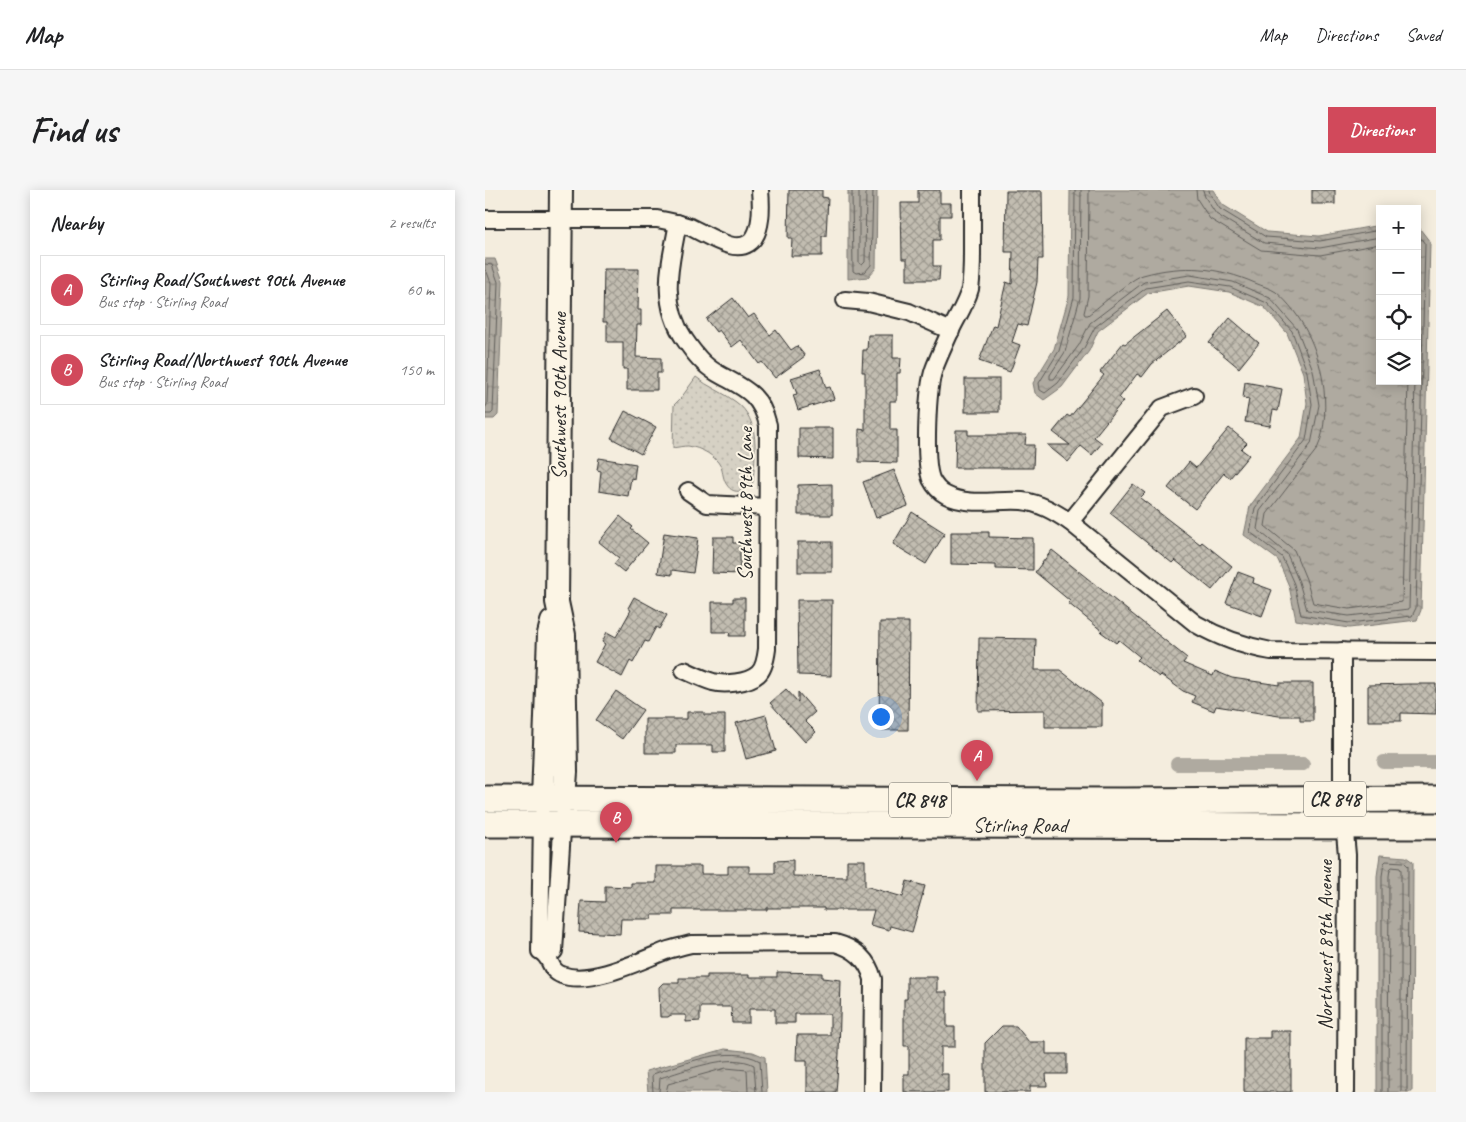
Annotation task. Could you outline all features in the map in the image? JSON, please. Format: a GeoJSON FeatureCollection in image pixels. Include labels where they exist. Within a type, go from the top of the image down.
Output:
{"type":"FeatureCollection","features":[{"type":"Feature","properties":{"kind":"main road","name":"Stirling Road"},"geometry":{"type":"LineString","coordinates":[[485,798],[553,811],[1131,825],[1436,826]]}},
{"type":"Feature","properties":{"kind":"main road","name":"Stirling Road"},"geometry":{"type":"LineString","coordinates":[[485,824],[553,811],[1124,801],[1436,800]]}},
{"type":"Feature","properties":{"kind":"main road"},"geometry":{"type":"LineString","coordinates":[[1124,801],[1131,825]]}},
{"type":"Feature","properties":{"kind":"street","name":"Southwest 90th Avenue"},"geometry":{"type":"LineString","coordinates":[[553,811],[566,772],[564,635],[557,602],[561,190]]}},
{"type":"Feature","properties":{"kind":"street"},"geometry":{"type":"LineString","coordinates":[[485,219],[657,218],[678,222],[721,242],[739,246],[746,245],[756,233],[761,222],[760,190]]}},
{"type":"Feature","properties":{"kind":"street"},"geometry":{"type":"LineString","coordinates":[[972,190],[971,273],[969,289],[964,305],[934,371],[928,403],[928,468],[931,479],[945,494],[956,499],[969,501],[1022,501],[1039,505],[1054,512],[1070,522],[1196,624],[1215,635],[1251,648],[1271,651],[1436,652]]}},
{"type":"Feature","properties":{"kind":"street","name":"Southwest 89th Lane"},"geometry":{"type":"LineString","coordinates":[[678,222],[670,267],[669,303],[681,334],[695,356],[715,372],[748,390],[761,406],[768,425],[767,649],[763,665],[757,676],[740,681],[713,682],[684,670]]}},
{"type":"Feature","properties":{"kind":"street"},"geometry":{"type":"LineString","coordinates":[[845,300],[868,302],[909,312],[951,331]]}},
{"type":"Feature","properties":{"kind":"street"},"geometry":{"type":"LineString","coordinates":[[1070,522],[1162,408],[1194,396]]}},
{"type":"Feature","properties":{"kind":"street"},"geometry":{"type":"LineString","coordinates":[[688,491],[707,504],[767,507]]}},
{"type":"Feature","properties":{"kind":"street","name":"Northwest 89th Avenue"},"geometry":{"type":"LineString","coordinates":[[1342,651],[1342,799],[1347,855],[1346,1092]]}},
{"type":"Feature","properties":{"kind":"street"},"geometry":{"type":"LineString","coordinates":[[553,811],[554,951],[547,955],[554,971],[563,976],[594,976],[625,968],[671,949],[691,944],[835,943],[849,946],[860,954],[871,968],[873,979],[873,1092]]}},
{"type":"Feature","properties":{"kind":"shaded area"},"geometry":{"type":"Polygon","coordinates":[[[696,377],[736,402],[744,409],[749,418],[755,439],[754,472],[753,482],[744,490],[733,490],[727,485],[721,467],[707,453],[698,448],[688,446],[673,448],[674,405],[696,377]]]}},
{"type":"Feature","properties":{"kind":"water"},"geometry":{"type":"Polygon","coordinates":[[[848,190],[877,190],[876,268],[868,277],[848,279],[848,190]]]}},
{"type":"Feature","properties":{"kind":"water"},"geometry":{"type":"Polygon","coordinates":[[[1070,190],[1213,190],[1223,205],[1267,232],[1319,236],[1376,226],[1376,385],[1421,385],[1421,230],[1430,242],[1421,610],[1417,620],[1349,628],[1296,620],[1289,586],[1278,560],[1244,535],[1250,506],[1301,438],[1307,403],[1303,373],[1287,333],[1264,307],[1229,292],[1189,286],[1148,293],[1098,331],[1089,351],[1062,387],[1044,400],[1035,393],[1033,383],[1054,349],[1069,296],[1070,190]]]}},
{"type":"Feature","properties":{"kind":"water"},"geometry":{"type":"Polygon","coordinates":[[[485,259],[495,259],[503,281],[498,415],[494,419],[485,419],[485,259]]]}},
{"type":"Feature","properties":{"kind":"water"},"geometry":{"type":"Polygon","coordinates":[[[1380,855],[1406,857],[1413,862],[1412,1092],[1377,1092],[1377,876],[1380,855]]]}},
{"type":"Feature","properties":{"kind":"water"},"geometry":{"type":"Polygon","coordinates":[[[725,1049],[753,1052],[765,1057],[767,1092],[648,1092],[646,1071],[725,1049]]]}},
{"type":"Feature","properties":{"kind":"building"},"geometry":{"type":"Polygon","coordinates":[[[789,190],[822,190],[822,197],[828,198],[826,236],[822,236],[822,256],[791,256],[792,238],[788,238],[789,190]]]}},
{"type":"Feature","properties":{"kind":"building"},"geometry":{"type":"Polygon","coordinates":[[[918,190],[940,190],[940,203],[951,203],[951,216],[940,216],[940,240],[933,240],[933,266],[940,266],[939,280],[907,280],[907,259],[902,259],[901,203],[918,203],[918,190]]]}},
{"type":"Feature","properties":{"kind":"building"},"geometry":{"type":"Polygon","coordinates":[[[1312,190],[1335,190],[1335,204],[1312,204],[1312,190]]]}},
{"type":"Feature","properties":{"kind":"building"},"geometry":{"type":"Polygon","coordinates":[[[1006,191],[1042,191],[1043,259],[1038,259],[1037,282],[1027,326],[1018,324],[1012,342],[1020,345],[1010,372],[979,361],[993,325],[996,326],[1006,282],[1012,284],[1013,252],[1005,252],[1006,191]]]}},
{"type":"Feature","properties":{"kind":"building"},"geometry":{"type":"Polygon","coordinates":[[[604,269],[639,269],[638,310],[641,310],[641,325],[637,325],[636,357],[661,358],[661,373],[657,373],[657,390],[627,390],[627,369],[623,369],[623,342],[607,342],[607,322],[603,322],[604,269]]]}},
{"type":"Feature","properties":{"kind":"building"},"geometry":{"type":"Polygon","coordinates":[[[733,298],[748,318],[754,314],[770,335],[776,330],[791,350],[797,346],[805,356],[775,378],[762,362],[759,364],[741,340],[732,347],[719,330],[716,332],[706,319],[733,298]]]}},
{"type":"Feature","properties":{"kind":"building"},"geometry":{"type":"Polygon","coordinates":[[[1167,311],[1187,336],[1152,364],[1142,377],[1137,374],[1119,398],[1123,401],[1094,437],[1102,443],[1092,455],[1081,446],[1068,462],[1047,445],[1070,445],[1053,432],[1067,415],[1070,417],[1104,375],[1100,372],[1123,343],[1125,344],[1167,311]]]}},
{"type":"Feature","properties":{"kind":"building"},"geometry":{"type":"Polygon","coordinates":[[[1230,318],[1259,343],[1239,368],[1209,343],[1230,318]]]}},
{"type":"Feature","properties":{"kind":"building"},"geometry":{"type":"Polygon","coordinates":[[[868,335],[893,335],[893,358],[901,358],[900,373],[897,373],[897,401],[890,401],[890,430],[897,430],[897,463],[859,462],[859,429],[865,430],[865,372],[862,372],[863,350],[867,350],[868,335]]]}},
{"type":"Feature","properties":{"kind":"building"},"geometry":{"type":"Polygon","coordinates":[[[820,369],[826,388],[830,387],[834,399],[798,410],[793,395],[797,394],[791,378],[820,369]]]}},
{"type":"Feature","properties":{"kind":"building"},"geometry":{"type":"Polygon","coordinates":[[[965,379],[999,379],[999,412],[965,412],[965,379]]]}},
{"type":"Feature","properties":{"kind":"building"},"geometry":{"type":"Polygon","coordinates":[[[1245,382],[1282,389],[1278,411],[1273,410],[1270,426],[1245,422],[1249,399],[1243,398],[1245,382]]]}},
{"type":"Feature","properties":{"kind":"building"},"geometry":{"type":"Polygon","coordinates":[[[625,411],[656,427],[641,454],[611,438],[625,411]]]}},
{"type":"Feature","properties":{"kind":"building"},"geometry":{"type":"Polygon","coordinates":[[[799,428],[833,428],[833,459],[799,458],[799,428]]]}},
{"type":"Feature","properties":{"kind":"building"},"geometry":{"type":"Polygon","coordinates":[[[1229,428],[1247,443],[1241,449],[1249,455],[1230,478],[1224,473],[1195,509],[1168,488],[1189,462],[1196,468],[1229,428]]]}},
{"type":"Feature","properties":{"kind":"building"},"geometry":{"type":"Polygon","coordinates":[[[956,430],[968,430],[968,435],[1026,435],[1025,445],[1034,445],[1033,468],[955,468],[956,430]]]}},
{"type":"Feature","properties":{"kind":"building"},"geometry":{"type":"Polygon","coordinates":[[[599,458],[636,464],[634,479],[631,478],[628,496],[599,491],[601,471],[597,470],[599,458]]]}},
{"type":"Feature","properties":{"kind":"building"},"geometry":{"type":"Polygon","coordinates":[[[894,470],[908,506],[876,518],[863,482],[894,470]]]}},
{"type":"Feature","properties":{"kind":"building"},"geometry":{"type":"Polygon","coordinates":[[[832,484],[832,515],[798,515],[798,485],[832,484]]]}},
{"type":"Feature","properties":{"kind":"building"},"geometry":{"type":"Polygon","coordinates":[[[1133,484],[1145,493],[1140,498],[1232,566],[1212,590],[1175,560],[1172,563],[1110,513],[1133,484]]]}},
{"type":"Feature","properties":{"kind":"building"},"geometry":{"type":"Polygon","coordinates":[[[912,512],[945,533],[926,564],[893,544],[912,512]]]}},
{"type":"Feature","properties":{"kind":"building"},"geometry":{"type":"Polygon","coordinates":[[[620,516],[633,527],[631,529],[648,543],[624,572],[614,564],[619,558],[599,542],[620,516]]]}},
{"type":"Feature","properties":{"kind":"building"},"geometry":{"type":"Polygon","coordinates":[[[951,532],[989,532],[989,537],[1033,538],[1033,570],[996,569],[996,565],[951,564],[951,532]]]}},
{"type":"Feature","properties":{"kind":"building"},"geometry":{"type":"Polygon","coordinates":[[[664,533],[698,538],[693,573],[672,570],[672,575],[658,573],[664,533]]]}},
{"type":"Feature","properties":{"kind":"building"},"geometry":{"type":"Polygon","coordinates":[[[713,537],[733,537],[733,543],[740,543],[740,574],[712,573],[713,537]]]}},
{"type":"Feature","properties":{"kind":"building"},"geometry":{"type":"Polygon","coordinates":[[[798,542],[832,542],[832,572],[798,572],[798,542]]]}},
{"type":"Feature","properties":{"kind":"building"},"geometry":{"type":"Polygon","coordinates":[[[1052,550],[1187,658],[1183,663],[1213,676],[1215,671],[1232,678],[1279,685],[1279,683],[1313,683],[1313,721],[1300,721],[1300,716],[1279,716],[1216,706],[1214,711],[1192,702],[1195,696],[1183,691],[1161,675],[1159,677],[1137,660],[1140,657],[1119,640],[1116,643],[1101,632],[1068,603],[1070,601],[1035,572],[1052,550]]]}},
{"type":"Feature","properties":{"kind":"building"},"geometry":{"type":"Polygon","coordinates":[[[1238,572],[1254,578],[1253,583],[1272,590],[1262,616],[1226,603],[1238,572]]]}},
{"type":"Feature","properties":{"kind":"building"},"geometry":{"type":"Polygon","coordinates":[[[634,597],[667,615],[659,629],[656,627],[648,642],[645,641],[633,663],[630,661],[622,677],[595,662],[605,644],[602,642],[607,632],[616,637],[631,610],[628,608],[634,597]]]}},
{"type":"Feature","properties":{"kind":"building"},"geometry":{"type":"Polygon","coordinates":[[[733,598],[745,598],[745,636],[729,636],[730,632],[712,632],[712,602],[733,602],[733,598]]]}},
{"type":"Feature","properties":{"kind":"building"},"geometry":{"type":"Polygon","coordinates":[[[797,600],[832,600],[831,676],[798,675],[797,600]]]}},
{"type":"Feature","properties":{"kind":"building"},"geometry":{"type":"Polygon","coordinates":[[[880,622],[909,622],[908,730],[879,730],[880,622]]]}},
{"type":"Feature","properties":{"kind":"building"},"geometry":{"type":"Polygon","coordinates":[[[979,638],[1036,639],[1035,670],[1060,670],[1102,703],[1102,727],[1045,727],[1045,710],[978,711],[979,638]]]}},
{"type":"Feature","properties":{"kind":"building"},"geometry":{"type":"Polygon","coordinates":[[[1436,684],[1436,714],[1401,713],[1401,721],[1368,721],[1368,685],[1436,684]]]}},
{"type":"Feature","properties":{"kind":"building"},"geometry":{"type":"Polygon","coordinates":[[[786,689],[798,702],[798,692],[815,712],[805,721],[816,732],[805,742],[770,703],[786,689]]]}},
{"type":"Feature","properties":{"kind":"building"},"geometry":{"type":"Polygon","coordinates":[[[616,691],[643,710],[622,739],[596,720],[616,691]]]}},
{"type":"Feature","properties":{"kind":"building"},"geometry":{"type":"Polygon","coordinates":[[[687,712],[704,712],[704,715],[725,715],[725,752],[713,752],[713,745],[676,745],[676,753],[645,753],[645,719],[687,719],[687,712]]]}},
{"type":"Feature","properties":{"kind":"building"},"geometry":{"type":"Polygon","coordinates":[[[766,715],[776,751],[746,759],[736,723],[766,715]]]}},
{"type":"Feature","properties":{"kind":"building"},"geometry":{"type":"Polygon","coordinates":[[[793,860],[793,876],[847,877],[847,860],[865,860],[865,886],[903,897],[907,881],[925,886],[912,932],[890,926],[889,930],[870,925],[874,910],[767,908],[767,910],[673,910],[673,915],[652,915],[652,919],[621,919],[620,934],[579,932],[581,901],[605,902],[605,886],[631,887],[631,883],[656,883],[656,866],[701,866],[701,874],[728,874],[728,866],[749,866],[749,873],[775,873],[775,861],[793,860]]]}},
{"type":"Feature","properties":{"kind":"building"},"geometry":{"type":"Polygon","coordinates":[[[777,972],[822,973],[822,978],[841,980],[836,1092],[807,1092],[807,1060],[796,1060],[797,1035],[830,1035],[830,1014],[795,1014],[795,1023],[775,1023],[775,1009],[749,1009],[749,1023],[732,1023],[731,1007],[700,1007],[700,1021],[686,1022],[686,1015],[660,1017],[659,987],[663,983],[679,983],[679,978],[707,978],[707,975],[777,977],[777,972]]]}},
{"type":"Feature","properties":{"kind":"building"},"geometry":{"type":"Polygon","coordinates":[[[907,977],[937,977],[937,992],[947,992],[947,1027],[955,1027],[955,1047],[941,1047],[941,1074],[948,1074],[948,1092],[904,1092],[904,1074],[909,1074],[909,1046],[904,1046],[904,999],[907,999],[907,977]]]}},
{"type":"Feature","properties":{"kind":"building"},"geometry":{"type":"Polygon","coordinates":[[[1002,1026],[1016,1026],[1029,1042],[1046,1042],[1046,1054],[1067,1054],[1067,1074],[1046,1074],[1047,1086],[1030,1086],[1030,1092],[985,1092],[985,1043],[1002,1026]]]}},
{"type":"Feature","properties":{"kind":"building"},"geometry":{"type":"Polygon","coordinates":[[[1270,1031],[1291,1031],[1291,1092],[1244,1092],[1244,1038],[1270,1038],[1270,1031]]]}},
{"type":"Feature","properties":{"kind":"waterway"},"geometry":{"type":"LineString","coordinates":[[1384,762],[1436,762]]}},
{"type":"Feature","properties":{"kind":"waterway"},"geometry":{"type":"LineString","coordinates":[[1177,764],[1303,764]]}},
{"type":"Feature","properties":{"kind":"place","name":"Stirling Road/Southwest 90th Avenue"},"geometry":{"type":"Point","coordinates":[977,781]}},
{"type":"Feature","properties":{"kind":"place","name":"Stirling Road/Northwest 90th Avenue"},"geometry":{"type":"Point","coordinates":[616,843]}}]}
